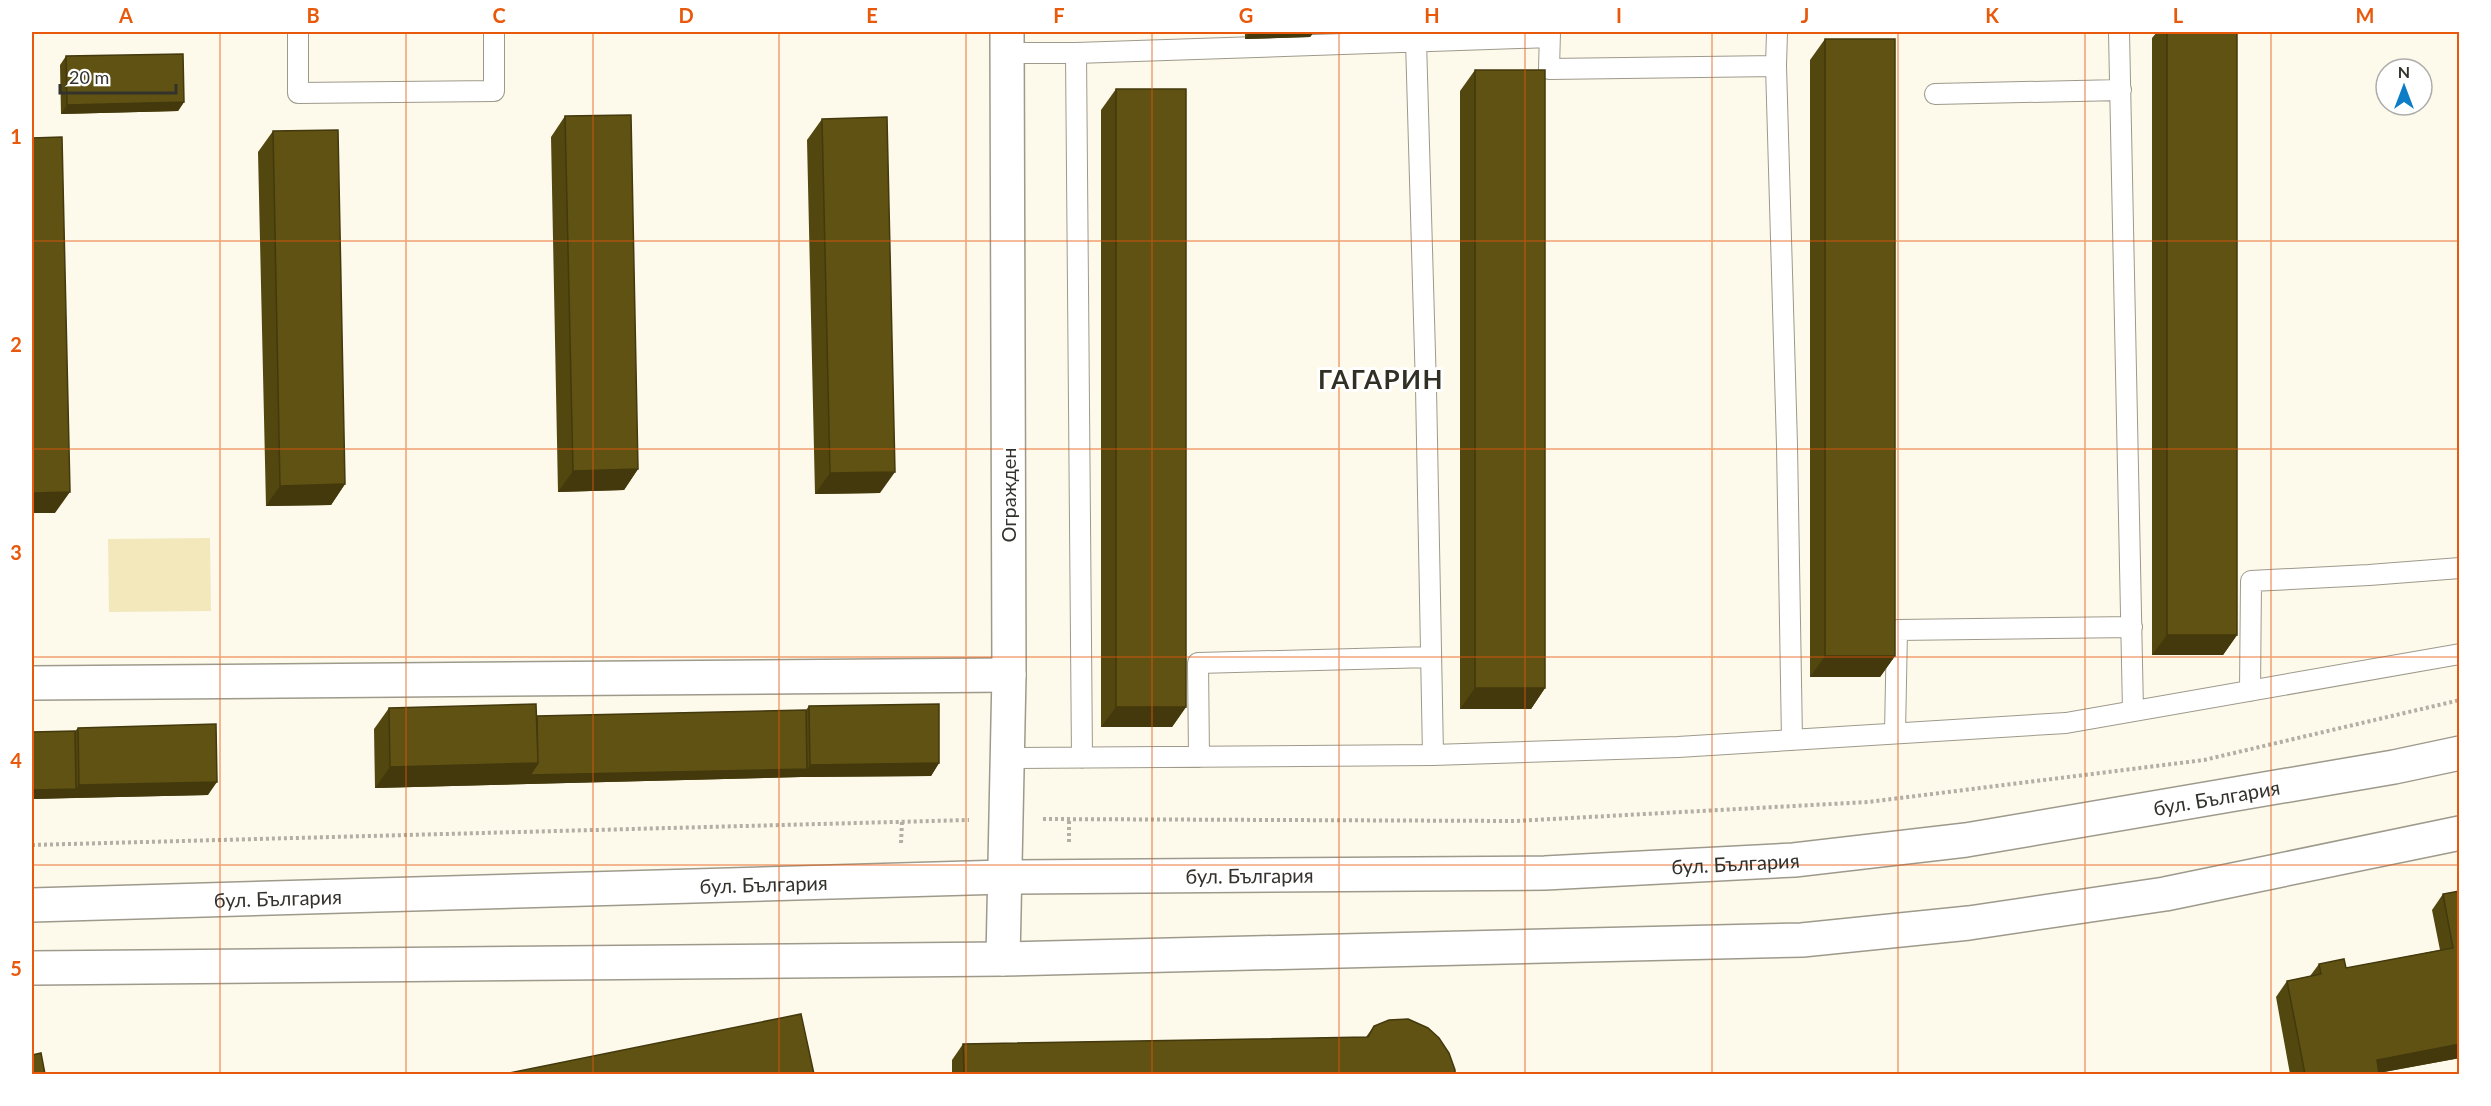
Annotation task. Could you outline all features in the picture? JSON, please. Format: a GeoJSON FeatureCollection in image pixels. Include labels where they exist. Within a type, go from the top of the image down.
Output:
{"type":"FeatureCollection","features":[{"type":"Feature","properties":{"kind":"main road","name":"Огражден"},"geometry":{"type":"LineString","coordinates":[[1003,959],[1009,675],[1007,42]]}},
{"type":"Feature","properties":{"kind":"main road"},"geometry":{"type":"LineString","coordinates":[[32,683],[1009,675]]}},
{"type":"Feature","properties":{"kind":"main road","name":"бул. България"},"geometry":{"type":"LineString","coordinates":[[32,905],[1004,877],[1545,873],[1794,860],[1966,840],[2382,769],[2460,753]]}},
{"type":"Feature","properties":{"kind":"main road"},"geometry":{"type":"LineString","coordinates":[[32,968],[1003,959],[1802,940],[1969,923],[2165,894],[2460,833]]}},
{"type":"Feature","properties":{"kind":"lane"},"geometry":{"type":"LineString","coordinates":[[298,32],[298,93],[494,91],[494,32]]}},
{"type":"Feature","properties":{"kind":"lane"},"geometry":{"type":"LineString","coordinates":[[1778,32],[1776,66],[1787,445],[1791,740]]}},
{"type":"Feature","properties":{"kind":"lane"},"geometry":{"type":"LineString","coordinates":[[2119,32],[2133,711]]}},
{"type":"Feature","properties":{"kind":"lane"},"geometry":{"type":"LineString","coordinates":[[1007,42],[1076,53],[1200,40],[1416,41],[1550,34],[1549,69],[1776,66]]}},
{"type":"Feature","properties":{"kind":"lane"},"geometry":{"type":"LineString","coordinates":[[1416,41],[1433,755]]}},
{"type":"Feature","properties":{"kind":"lane"},"geometry":{"type":"LineString","coordinates":[[1076,53],[1082,758]]}},
{"type":"Feature","properties":{"kind":"lane"},"geometry":{"type":"LineString","coordinates":[[1935,94],[2121,90]]}},
{"type":"Feature","properties":{"kind":"lane"},"geometry":{"type":"LineString","coordinates":[[2250,691],[2251,581],[2369,575],[2460,567]]}},
{"type":"Feature","properties":{"kind":"lane"},"geometry":{"type":"LineString","coordinates":[[1895,733],[1897,630],[2132,627]]}},
{"type":"Feature","properties":{"kind":"lane"},"geometry":{"type":"LineString","coordinates":[[1008,758],[1433,755],[1678,747],[2066,723],[2460,654]]}},
{"type":"Feature","properties":{"kind":"lane"},"geometry":{"type":"LineString","coordinates":[[1199,757],[1198,663],[1431,657]]}},
{"type":"Feature","properties":{"kind":"path"},"geometry":{"type":"LineString","coordinates":[[32,845],[1006,819],[1515,821],[1868,802],[2204,759],[2460,700]]}},
{"type":"Feature","properties":{"kind":"shaded area"},"geometry":{"type":"Polygon","coordinates":[[[210,538],[211,611],[109,612],[108,539],[210,538]]]}},
{"type":"Feature","properties":{"kind":"building"},"geometry":{"type":"Polygon","coordinates":[[[2167,32],[2237,32],[2237,635],[2167,635],[2167,32]]]}},
{"type":"Feature","properties":{"kind":"building"},"geometry":{"type":"Polygon","coordinates":[[[1825,39],[1895,39],[1895,656],[1825,656],[1825,39]]]}},
{"type":"Feature","properties":{"kind":"building"},"geometry":{"type":"Polygon","coordinates":[[[183,54],[184,102],[67,105],[66,56],[183,54]]]}},
{"type":"Feature","properties":{"kind":"building"},"geometry":{"type":"Polygon","coordinates":[[[1475,70],[1545,70],[1545,688],[1475,688],[1475,70]]]}},
{"type":"Feature","properties":{"kind":"building"},"geometry":{"type":"Polygon","coordinates":[[[1116,89],[1186,89],[1186,707],[1116,707],[1116,89]]]}},
{"type":"Feature","properties":{"kind":"building"},"geometry":{"type":"Polygon","coordinates":[[[631,115],[638,469],[573,471],[565,116],[631,115]]]}},
{"type":"Feature","properties":{"kind":"building"},"geometry":{"type":"Polygon","coordinates":[[[887,117],[895,472],[830,473],[822,119],[887,117]]]}},
{"type":"Feature","properties":{"kind":"building"},"geometry":{"type":"Polygon","coordinates":[[[338,130],[345,484],[280,486],[273,131],[338,130]]]}},
{"type":"Feature","properties":{"kind":"building"},"geometry":{"type":"Polygon","coordinates":[[[62,137],[70,492],[32,493],[32,138],[62,137]]]}},
{"type":"Feature","properties":{"kind":"building"},"geometry":{"type":"Polygon","coordinates":[[[536,704],[538,763],[390,767],[389,708],[536,704]]]}},
{"type":"Feature","properties":{"kind":"building"},"geometry":{"type":"Polygon","coordinates":[[[939,704],[939,763],[810,765],[809,706],[939,704]]]}},
{"type":"Feature","properties":{"kind":"building"},"geometry":{"type":"Polygon","coordinates":[[[806,710],[807,769],[530,775],[538,763],[537,716],[806,710]]]}},
{"type":"Feature","properties":{"kind":"building"},"geometry":{"type":"Polygon","coordinates":[[[216,724],[217,782],[79,785],[78,728],[216,724]]]}},
{"type":"Feature","properties":{"kind":"building"},"geometry":{"type":"Polygon","coordinates":[[[75,731],[76,789],[32,790],[32,732],[75,731]]]}},
{"type":"Feature","properties":{"kind":"building"},"geometry":{"type":"Polygon","coordinates":[[[2460,891],[2460,1044],[2377,1060],[2379,1074],[2305,1074],[2287,981],[2321,974],[2319,964],[2344,959],[2346,968],[2453,948],[2443,894],[2460,891]]]}},
{"type":"Feature","properties":{"kind":"building"},"geometry":{"type":"Polygon","coordinates":[[[801,1014],[814,1074],[504,1074],[801,1014]]]}},
{"type":"Feature","properties":{"kind":"building"},"geometry":{"type":"Polygon","coordinates":[[[1408,1019],[1428,1028],[1439,1038],[1449,1053],[1455,1074],[964,1074],[963,1044],[1368,1037],[1374,1026],[1389,1020],[1408,1019]]]}},
{"type":"Feature","properties":{"kind":"building"},"geometry":{"type":"Polygon","coordinates":[[[41,1053],[45,1074],[32,1074],[32,1055],[41,1053]]]}},
{"type":"Feature","properties":{"kind":"district","name":"ГАГАРИН"},"geometry":{"type":"Point","coordinates":[1381,379]}}]}
